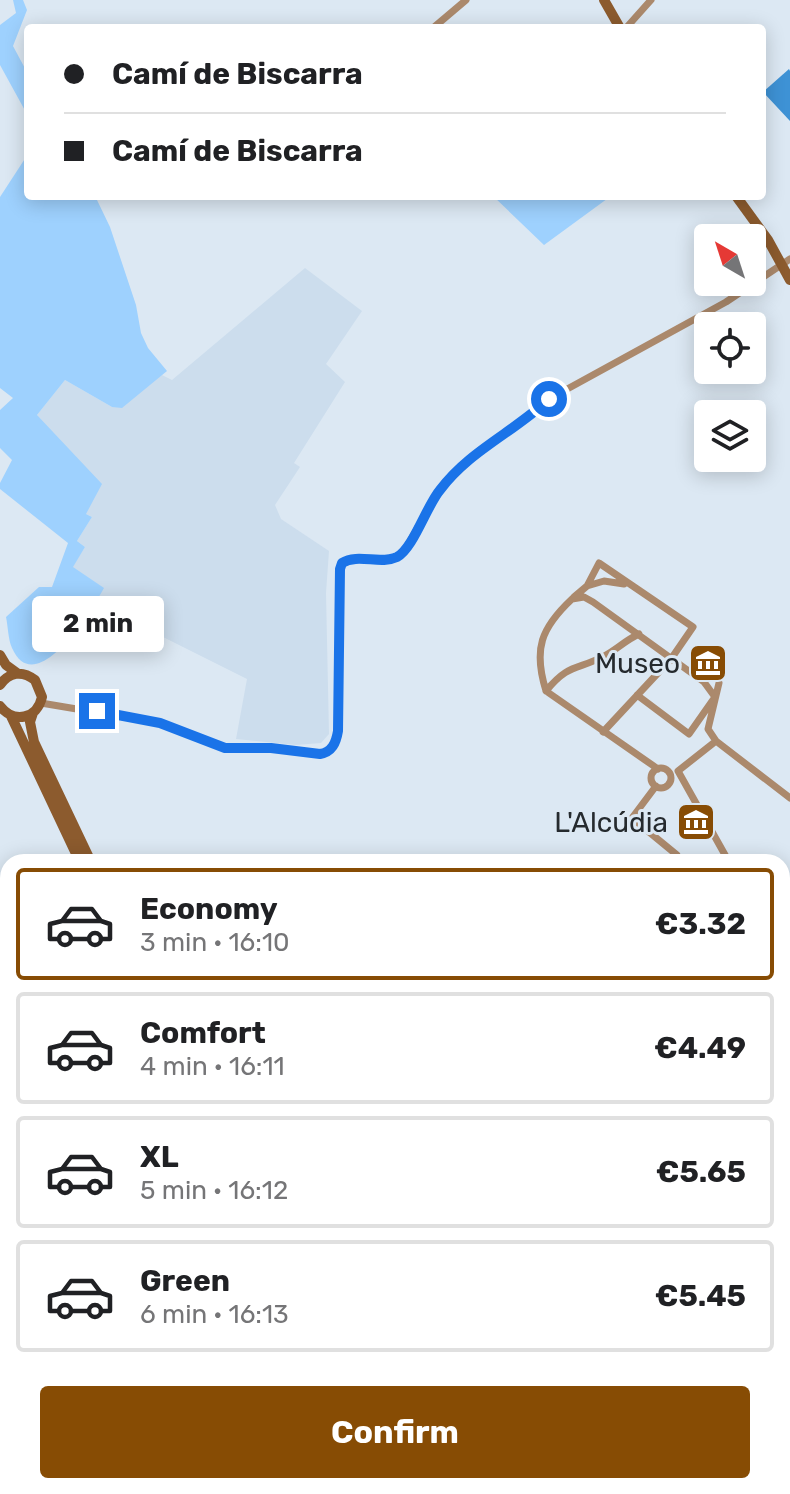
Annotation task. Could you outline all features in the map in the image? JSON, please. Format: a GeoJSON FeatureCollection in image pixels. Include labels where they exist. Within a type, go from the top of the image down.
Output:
{"type":"FeatureCollection","features":[{"type":"Feature","properties":{"kind":"main road"},"geometry":{"type":"LineString","coordinates":[[604,0],[620,24]]}},
{"type":"Feature","properties":{"kind":"main road"},"geometry":{"type":"LineString","coordinates":[[739,200],[786,261],[790,280]]}},
{"type":"Feature","properties":{"kind":"main road"},"geometry":{"type":"LineString","coordinates":[[0,655],[6,665],[35,680],[41,690],[41,703],[30,722],[34,742],[87,854]]}},
{"type":"Feature","properties":{"kind":"main road"},"geometry":{"type":"LineString","coordinates":[[0,685],[17,673]]}},
{"type":"Feature","properties":{"kind":"main road"},"geometry":{"type":"LineString","coordinates":[[0,706],[11,716],[76,854]]}},
{"type":"Feature","properties":{"kind":"main road"},"geometry":{"type":"LineString","coordinates":[[11,716],[23,718],[33,713]]}},
{"type":"Feature","properties":{"kind":"street"},"geometry":{"type":"LineString","coordinates":[[438,24],[466,0]]}},
{"type":"Feature","properties":{"kind":"street"},"geometry":{"type":"LineString","coordinates":[[627,24],[651,0]]}},
{"type":"Feature","properties":{"kind":"street"},"geometry":{"type":"LineString","coordinates":[[41,703],[160,723],[225,748],[327,752],[335,744],[338,731],[342,563],[351,559],[398,556],[406,548],[440,489],[479,451],[549,399],[726,302],[786,261]]}},
{"type":"Feature","properties":{"kind":"street"},"geometry":{"type":"LineString","coordinates":[[603,732],[671,659],[693,627],[599,563],[587,586],[545,628],[540,649],[540,671],[546,691],[603,732],[658,769],[674,773],[724,854]]}},
{"type":"Feature","properties":{"kind":"street"},"geometry":{"type":"LineString","coordinates":[[587,586],[604,581],[632,586]]}},
{"type":"Feature","properties":{"kind":"street"},"geometry":{"type":"LineString","coordinates":[[572,599],[584,597],[593,602],[704,682],[715,697]]}},
{"type":"Feature","properties":{"kind":"street"},"geometry":{"type":"LineString","coordinates":[[546,691],[566,670],[606,655],[639,634]]}},
{"type":"Feature","properties":{"kind":"street"},"geometry":{"type":"LineString","coordinates":[[719,683],[708,729],[716,741],[790,798]]}},
{"type":"Feature","properties":{"kind":"street"},"geometry":{"type":"LineString","coordinates":[[637,695],[689,734],[715,697]]}},
{"type":"Feature","properties":{"kind":"street"},"geometry":{"type":"LineString","coordinates":[[656,786],[666,787],[674,773],[716,741]]}},
{"type":"Feature","properties":{"kind":"street"},"geometry":{"type":"LineString","coordinates":[[656,786],[652,776],[658,769]]}},
{"type":"Feature","properties":{"kind":"street"},"geometry":{"type":"LineString","coordinates":[[656,786],[632,818],[676,854]]}},
{"type":"Feature","properties":{"kind":"shaded area"},"geometry":{"type":"Polygon","coordinates":[[[13,0],[23,0],[27,10],[13,46],[24,67],[24,109],[0,65],[0,25],[16,13],[13,0]]]}},
{"type":"Feature","properties":{"kind":"shaded area"},"geometry":{"type":"Polygon","coordinates":[[[789,69],[790,121],[766,95],[766,89],[789,69]]]}},
{"type":"Feature","properties":{"kind":"shaded area"},"geometry":{"type":"Polygon","coordinates":[[[24,160],[24,200],[97,200],[110,227],[136,305],[141,333],[148,348],[167,371],[122,408],[112,407],[65,380],[37,415],[102,484],[86,514],[92,517],[77,541],[85,547],[73,567],[104,588],[63,646],[49,658],[35,664],[22,662],[12,648],[6,617],[39,587],[52,587],[68,543],[0,489],[12,460],[0,448],[0,410],[13,398],[0,388],[0,197],[24,160]]]}},
{"type":"Feature","properties":{"kind":"shaded area"},"geometry":{"type":"Polygon","coordinates":[[[497,200],[606,200],[544,245],[497,200]]]}},
{"type":"Feature","properties":{"kind":"shaded area"},"geometry":{"type":"Polygon","coordinates":[[[305,268],[362,311],[326,364],[345,382],[294,463],[300,467],[275,505],[281,519],[329,551],[326,593],[329,734],[321,743],[296,745],[236,739],[247,679],[95,603],[103,588],[72,567],[85,547],[77,541],[92,517],[86,514],[37,415],[65,380],[112,407],[162,375],[172,380],[305,268]]]}},
{"type":"Feature","properties":{"kind":"place","name":"Museo"},"geometry":{"type":"Point","coordinates":[708,663]}},
{"type":"Feature","properties":{"kind":"place","name":"L'Alcúdia"},"geometry":{"type":"Point","coordinates":[696,822]}},
{"type":"Feature","properties":{"kind":"route"},"geometry":{"type":"LineString","coordinates":[[97,711],[160,723],[225,748],[327,752],[335,744],[338,731],[340,566],[351,559],[398,556],[406,548],[440,489],[479,451],[549,399]]}}]}
